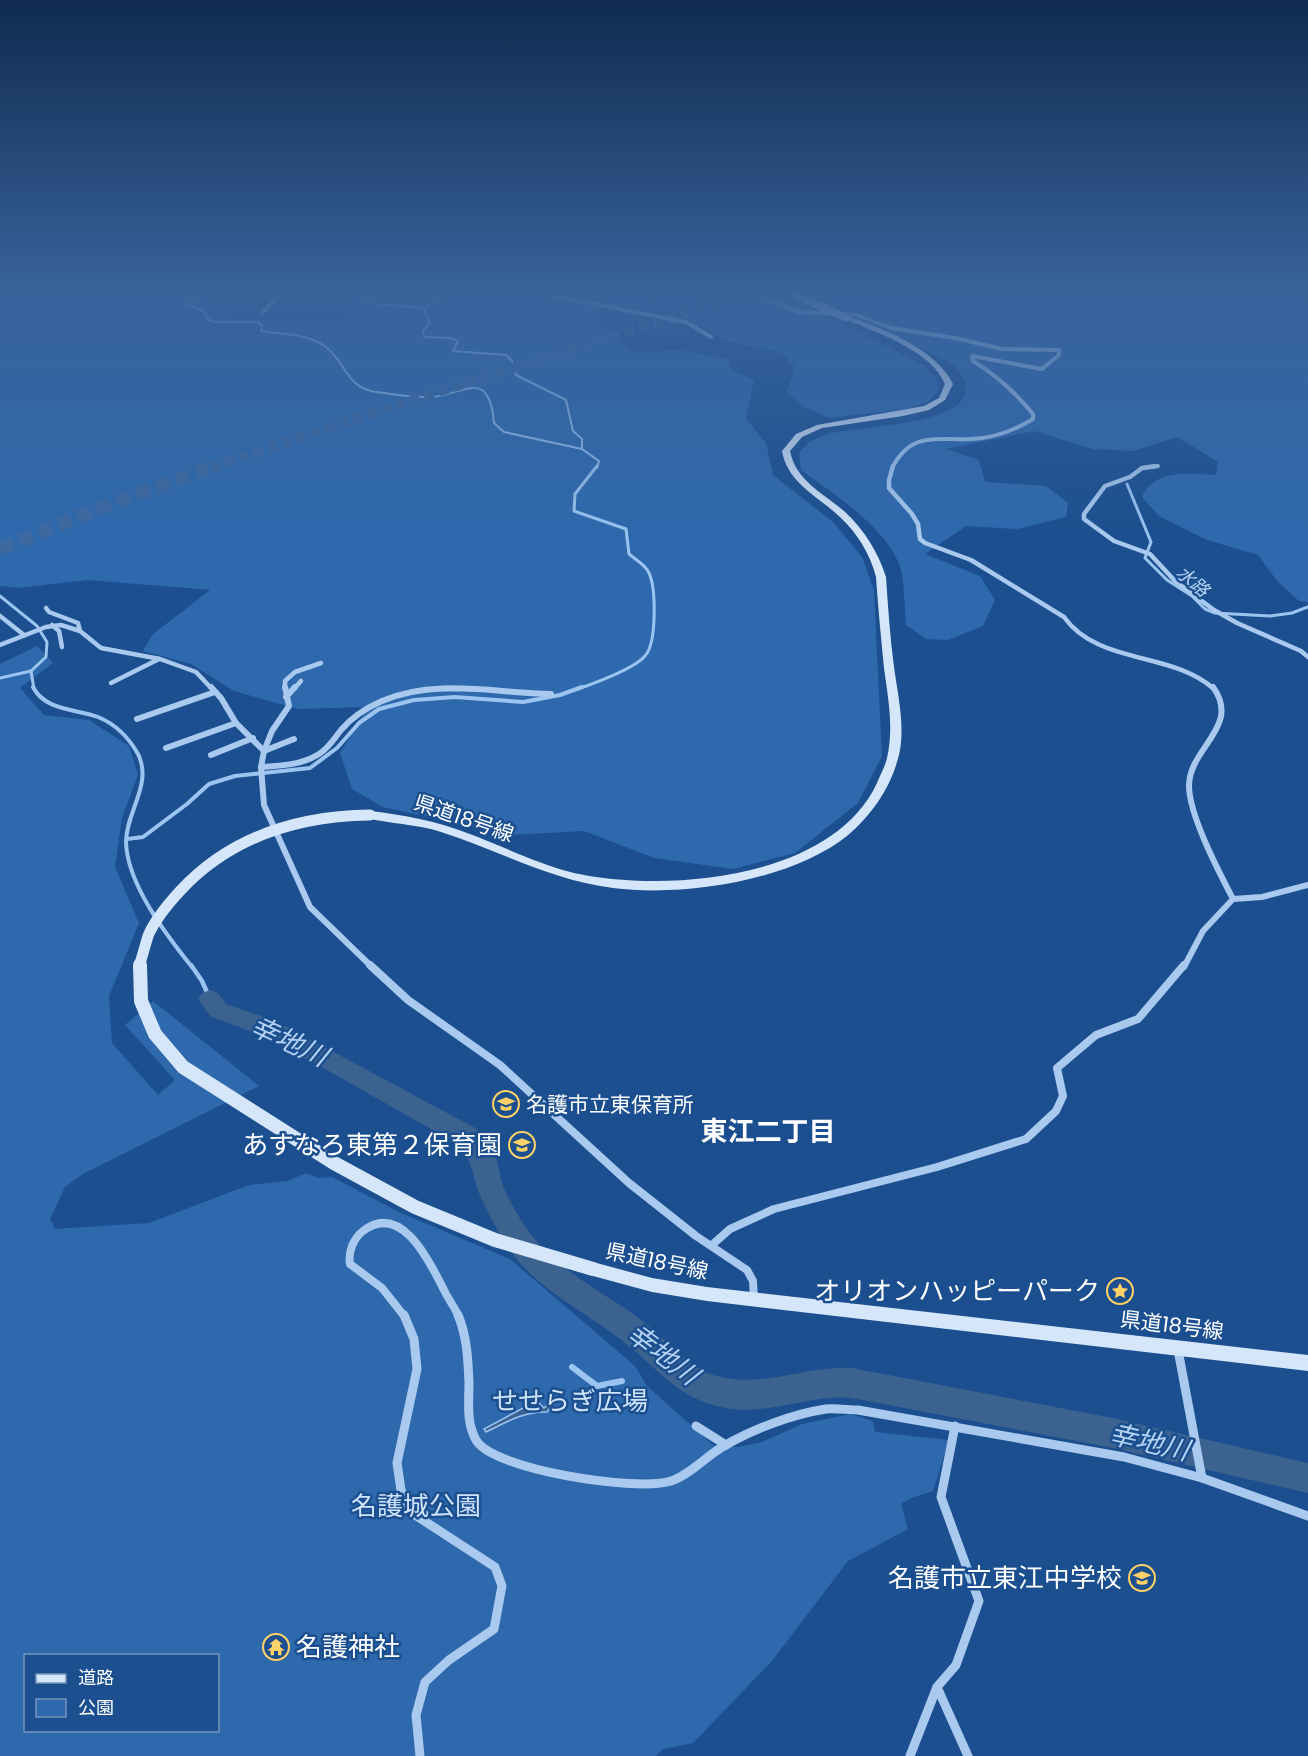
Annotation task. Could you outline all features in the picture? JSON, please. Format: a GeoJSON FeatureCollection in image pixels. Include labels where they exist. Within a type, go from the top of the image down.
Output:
{"type":"FeatureCollection","features":[{"type":"Feature","properties":{"kind":"main road","name":"県道18号線"},"geometry":{"type":"LineString","coordinates":[[943,373],[948,378],[949,389],[939,402],[923,410],[827,424],[802,433],[789,445],[786,458],[790,468],[842,514],[865,542],[881,577],[896,725],[894,754],[885,783],[855,822],[834,839],[804,856],[766,871],[718,882],[650,888],[591,881],[528,863],[430,825],[370,815],[321,818],[278,828],[222,854],[185,883],[160,913],[144,944],[139,960],[139,990],[147,1020],[168,1053],[183,1066],[350,1172],[450,1223],[544,1256],[652,1285],[753,1299],[1308,1363]]}},
{"type":"Feature","properties":{"kind":"street"},"geometry":{"type":"LineString","coordinates":[[990,373],[1029,408],[1033,414],[1032,419],[985,438],[931,439],[904,448],[899,452],[892,469],[889,488],[912,514],[918,524],[920,538],[925,543],[971,560],[991,572],[1064,617],[1073,630],[1090,642],[1188,672],[1207,681],[1219,694],[1224,706],[1222,720],[1196,760],[1191,773],[1189,795],[1224,883],[1233,899]]}},
{"type":"Feature","properties":{"kind":"street"},"geometry":{"type":"LineString","coordinates":[[1158,466],[1142,468],[1130,477],[1105,486],[1084,514],[1084,519],[1114,541],[1150,554],[1175,581],[1214,610],[1237,623],[1301,651],[1308,657]]}},
{"type":"Feature","properties":{"kind":"street"},"geometry":{"type":"LineString","coordinates":[[46,608],[49,612],[78,623],[80,631]]}},
{"type":"Feature","properties":{"kind":"street"},"geometry":{"type":"LineString","coordinates":[[0,616],[24,635]]}},
{"type":"Feature","properties":{"kind":"street"},"geometry":{"type":"LineString","coordinates":[[0,645],[49,626],[61,625],[80,631],[101,648],[160,659],[196,672],[215,692],[236,723],[264,751]]}},
{"type":"Feature","properties":{"kind":"street"},"geometry":{"type":"LineString","coordinates":[[49,626],[58,632],[62,647]]}},
{"type":"Feature","properties":{"kind":"street"},"geometry":{"type":"LineString","coordinates":[[111,684],[160,659]]}},
{"type":"Feature","properties":{"kind":"street"},"geometry":{"type":"LineString","coordinates":[[321,663],[295,672],[285,681],[289,706],[272,730],[264,751],[261,768],[264,805],[310,907],[408,1000],[500,1065],[629,1183],[696,1236],[747,1270],[753,1281],[753,1299]]}},
{"type":"Feature","properties":{"kind":"street"},"geometry":{"type":"LineString","coordinates":[[286,697],[301,681]]}},
{"type":"Feature","properties":{"kind":"street"},"geometry":{"type":"LineString","coordinates":[[261,768],[286,765],[310,758],[326,749],[352,717],[388,698],[417,691],[454,688],[483,688],[523,695],[551,694]]}},
{"type":"Feature","properties":{"kind":"street"},"geometry":{"type":"LineString","coordinates":[[137,719],[215,692]]}},
{"type":"Feature","properties":{"kind":"street"},"geometry":{"type":"LineString","coordinates":[[166,748],[236,723]]}},
{"type":"Feature","properties":{"kind":"street"},"geometry":{"type":"LineString","coordinates":[[211,755],[253,738]]}},
{"type":"Feature","properties":{"kind":"street"},"geometry":{"type":"LineString","coordinates":[[264,751],[294,739]]}},
{"type":"Feature","properties":{"kind":"street"},"geometry":{"type":"LineString","coordinates":[[712,1245],[730,1229],[774,1209],[937,1167],[1026,1139],[1056,1111],[1063,1096],[1057,1068],[1096,1035],[1138,1018],[1183,968],[1203,931],[1233,899],[1262,897],[1308,885]]}},
{"type":"Feature","properties":{"kind":"street"},"geometry":{"type":"LineString","coordinates":[[420,1756],[416,1714],[425,1682],[449,1660],[494,1629],[502,1586],[495,1567],[412,1513],[401,1490],[397,1463],[417,1369],[414,1339],[404,1314],[382,1288],[350,1264],[348,1254],[353,1243],[365,1229],[384,1224],[400,1226],[413,1238],[432,1266],[461,1321],[470,1383],[467,1417],[473,1434],[485,1452],[506,1462],[548,1472],[648,1485],[670,1482],[726,1445],[827,1409],[858,1410],[1124,1457],[1202,1478],[1308,1516]]}},
{"type":"Feature","properties":{"kind":"street"},"geometry":{"type":"LineString","coordinates":[[1178,1347],[1202,1478]]}},
{"type":"Feature","properties":{"kind":"street"},"geometry":{"type":"LineString","coordinates":[[696,1426],[726,1445]]}},
{"type":"Feature","properties":{"kind":"street"},"geometry":{"type":"LineString","coordinates":[[910,1756],[937,1687],[956,1665],[979,1601],[941,1497],[955,1426]]}},
{"type":"Feature","properties":{"kind":"street"},"geometry":{"type":"LineString","coordinates":[[937,1687],[968,1756]]}},
{"type":"Feature","properties":{"kind":"green space"},"geometry":{"type":"Polygon","coordinates":[[[0,373],[738,373],[754,380],[746,419],[766,443],[773,475],[833,522],[862,557],[874,590],[882,756],[858,803],[795,853],[733,869],[654,858],[584,831],[509,835],[383,807],[352,789],[340,753],[368,707],[298,709],[234,691],[191,664],[143,651],[153,634],[210,590],[88,580],[19,588],[0,586],[0,373]]]}},
{"type":"Feature","properties":{"kind":"green space"},"geometry":{"type":"Polygon","coordinates":[[[793,373],[931,373],[935,377],[939,390],[929,401],[908,409],[829,418],[804,407],[787,392],[793,373]]]}},
{"type":"Feature","properties":{"kind":"green space"},"geometry":{"type":"Polygon","coordinates":[[[960,373],[1308,373],[1308,602],[1299,601],[1278,582],[1258,555],[1207,540],[1159,516],[1142,497],[1155,481],[1164,477],[1184,474],[1216,475],[1218,462],[1177,437],[1133,451],[1093,449],[1034,431],[946,449],[979,460],[985,482],[1046,486],[1068,503],[1066,517],[1017,529],[966,526],[925,554],[980,576],[995,600],[983,626],[948,640],[926,639],[906,625],[901,570],[895,555],[873,527],[859,514],[801,470],[799,453],[810,442],[825,435],[905,423],[946,411],[960,402],[966,390],[960,373]]]}},
{"type":"Feature","properties":{"kind":"green space","name":"名護城公園"},"geometry":{"type":"Polygon","coordinates":[[[37,646],[53,663],[20,688],[44,715],[89,720],[129,746],[138,775],[122,818],[115,867],[139,923],[109,996],[112,1043],[158,1095],[175,1080],[125,1025],[153,1001],[259,1086],[83,1174],[65,1187],[50,1219],[55,1229],[149,1223],[249,1185],[288,1181],[306,1173],[318,1178],[332,1177],[401,1213],[510,1259],[635,1366],[647,1386],[713,1445],[738,1447],[762,1442],[802,1424],[850,1414],[873,1421],[875,1432],[949,1440],[933,1491],[901,1504],[908,1529],[848,1561],[772,1661],[693,1743],[663,1749],[656,1756],[0,1756],[0,664],[37,646]]]}},
{"type":"Feature","properties":{"kind":"shaded area"},"geometry":{"type":"Polygon","coordinates":[[[528,1392],[544,1408],[551,1402],[553,1404],[547,1412],[523,1415],[486,1432],[484,1429],[527,1406],[524,1401],[528,1392]]]}},
{"type":"Feature","properties":{"kind":"waterway"},"geometry":{"type":"LineString","coordinates":[[347,373],[358,385],[376,392],[432,397],[464,389],[480,389],[487,395],[494,423],[504,432],[582,449]]}},
{"type":"Feature","properties":{"kind":"waterway"},"geometry":{"type":"LineString","coordinates":[[515,373],[566,400],[573,431],[582,439],[582,449]]}},
{"type":"Feature","properties":{"kind":"waterway"},"geometry":{"type":"LineString","coordinates":[[582,449],[599,461],[597,468]]}},
{"type":"Feature","properties":{"kind":"waterway"},"geometry":{"type":"LineString","coordinates":[[578,689],[614,675],[640,661],[645,656],[652,640],[654,602],[651,580],[646,568],[629,554],[626,529],[574,511],[575,494],[597,466]]}},
{"type":"Feature","properties":{"kind":"waterway","name":"水路"},"geometry":{"type":"LineString","coordinates":[[1127,484],[1151,542],[1145,558],[1167,580],[1192,596],[1205,609],[1215,613],[1270,616],[1292,613],[1308,607]]}},
{"type":"Feature","properties":{"kind":"waterway"},"geometry":{"type":"LineString","coordinates":[[0,596],[37,626],[47,642],[46,657],[31,671]]}},
{"type":"Feature","properties":{"kind":"waterway"},"geometry":{"type":"LineString","coordinates":[[0,678],[31,671]]}},
{"type":"Feature","properties":{"kind":"waterway"},"geometry":{"type":"LineString","coordinates":[[31,671],[34,688]]}},
{"type":"Feature","properties":{"kind":"waterway"},"geometry":{"type":"LineString","coordinates":[[127,839],[143,837],[187,804],[209,784],[235,776],[310,768],[337,748],[359,723],[379,709],[414,700],[455,697],[523,702],[560,695],[582,687]]}},
{"type":"Feature","properties":{"kind":"waterway"},"geometry":{"type":"LineString","coordinates":[[34,688],[38,695],[53,705],[90,714],[110,723],[126,737],[138,754],[142,765],[141,787],[127,831],[128,858],[133,875],[150,909],[192,967]]}},
{"type":"Feature","properties":{"kind":"waterway"},"geometry":{"type":"LineString","coordinates":[[191,965],[210,999]]}},
{"type":"Feature","properties":{"kind":"waterway","name":"幸地川"},"geometry":{"type":"LineString","coordinates":[[210,999],[218,1010],[268,1028],[336,1063],[468,1137],[483,1158],[491,1190],[523,1246],[543,1266],[584,1298],[632,1330],[672,1367],[702,1386],[724,1393],[743,1395],[765,1394],[839,1382],[852,1383],[1113,1433],[1308,1478]]}},
{"type":"Feature","properties":{"kind":"waterway"},"geometry":{"type":"LineString","coordinates":[[572,1367],[597,1386],[622,1381]]}},
{"type":"Feature","properties":{"kind":"tunnel"},"geometry":{"type":"LineString","coordinates":[[211,468],[498,373]]}},
{"type":"Feature","properties":{"kind":"tunnel"},"geometry":{"type":"LineString","coordinates":[[0,549],[93,511],[215,466]]}},
{"type":"Feature","properties":{"kind":"place","name":"名護市立東保育所"},"geometry":{"type":"Point","coordinates":[506,1104]}},
{"type":"Feature","properties":{"kind":"place","name":"あすなろ東第２保育園"},"geometry":{"type":"Point","coordinates":[522,1145]}},
{"type":"Feature","properties":{"kind":"place","name":"オリオンハッピーパーク"},"geometry":{"type":"Point","coordinates":[1120,1291]}},
{"type":"Feature","properties":{"kind":"place","name":"名護市立東江中学校"},"geometry":{"type":"Point","coordinates":[1142,1578]}},
{"type":"Feature","properties":{"kind":"place","name":"名護神社"},"geometry":{"type":"Point","coordinates":[276,1647]}},
{"type":"Feature","properties":{"kind":"district","name":"東江二丁目"},"geometry":{"type":"Point","coordinates":[768,1131]}},
{"type":"Feature","properties":{"kind":"park label","name":"せせらぎ広場"},"geometry":{"type":"Point","coordinates":[570,1401]}}]}
